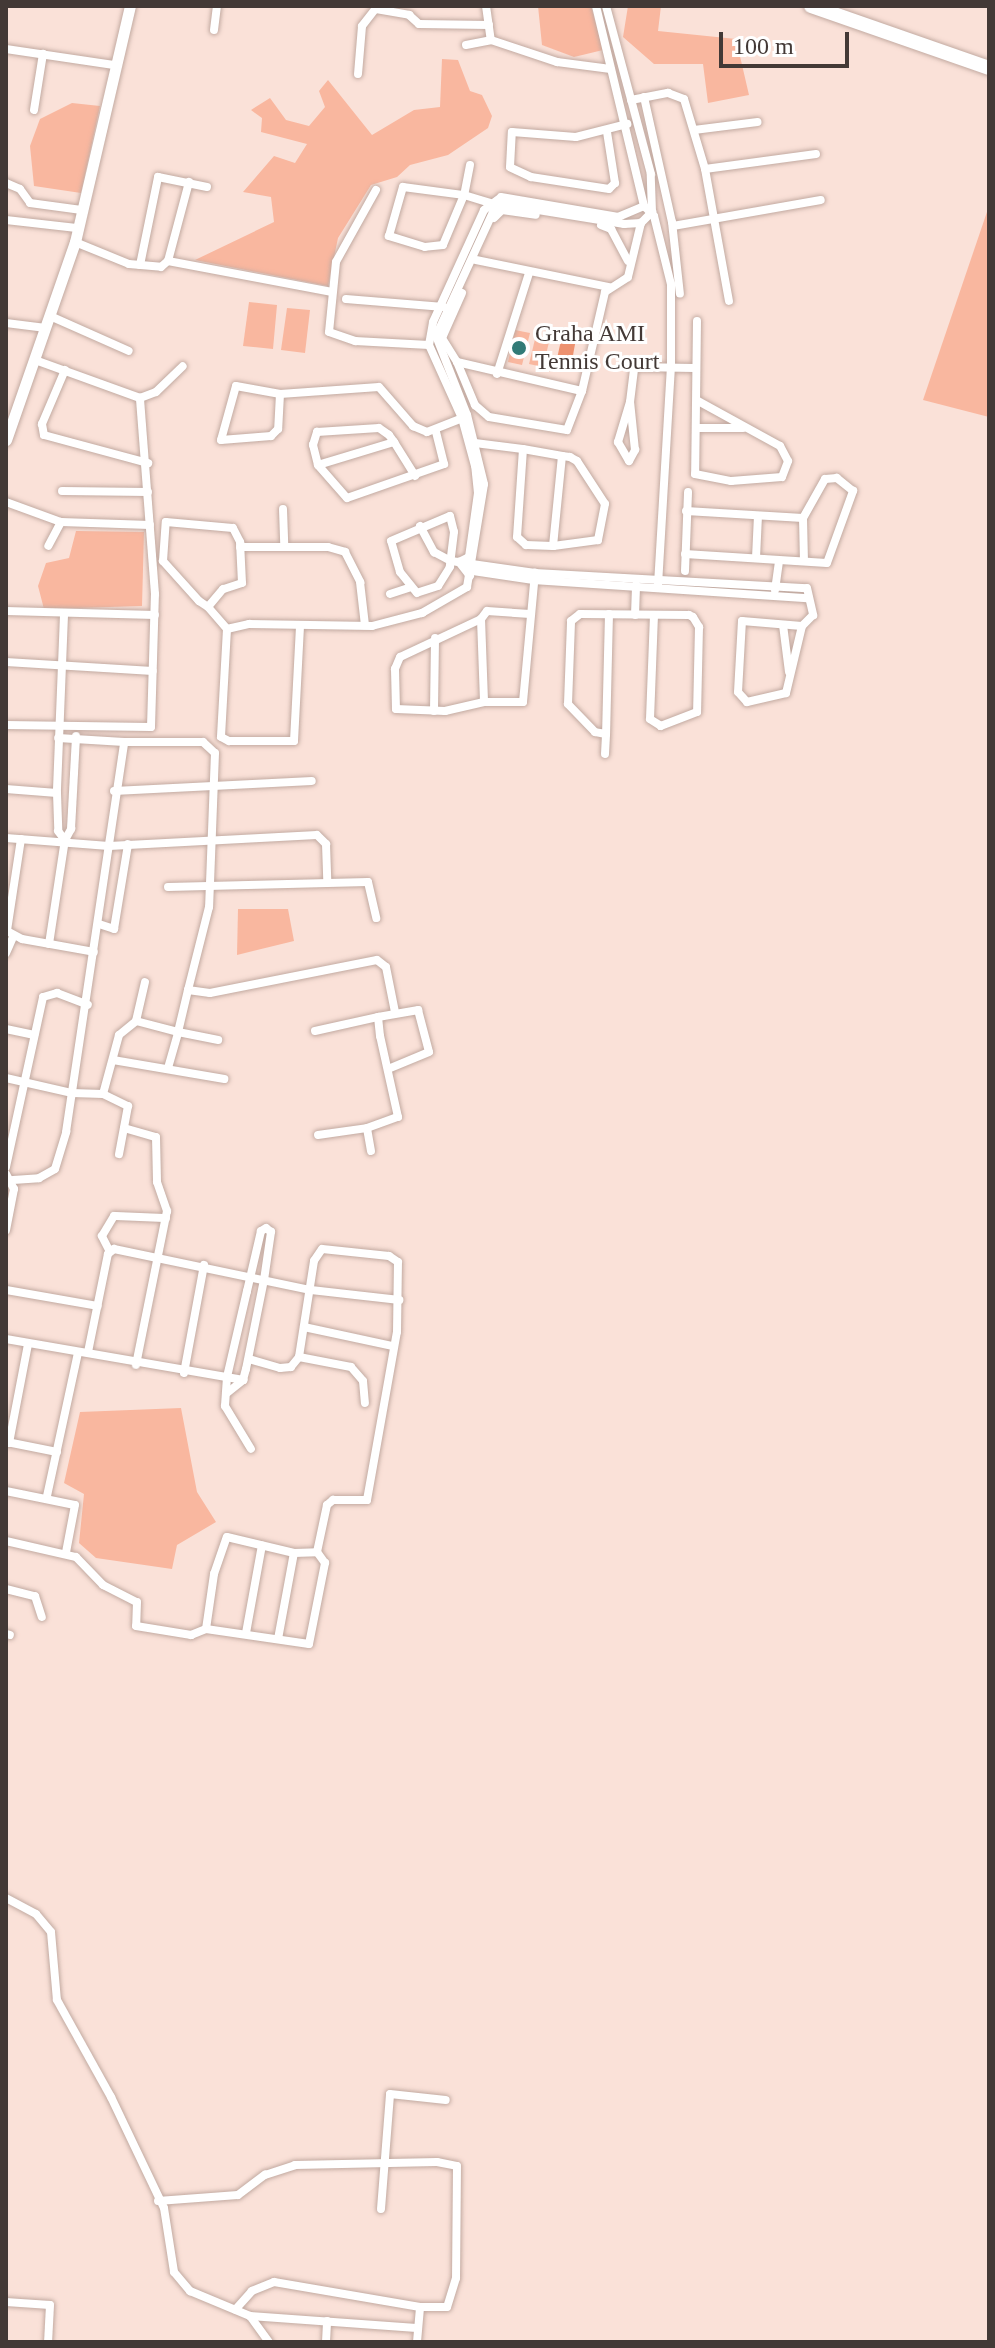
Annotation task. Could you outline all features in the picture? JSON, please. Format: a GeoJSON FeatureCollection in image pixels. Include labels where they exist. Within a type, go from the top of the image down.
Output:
{"type":"FeatureCollection","features":[{"type":"Feature","properties":{"kind":"highway"},"geometry":{"type":"LineString","coordinates":[[811,6],[989,68]]}},
{"type":"Feature","properties":{"kind":"street"},"geometry":{"type":"LineString","coordinates":[[6,440],[75,242],[130,6]]}},
{"type":"Feature","properties":{"kind":"street"},"geometry":{"type":"LineString","coordinates":[[214,30],[217,6]]}},
{"type":"Feature","properties":{"kind":"street"},"geometry":{"type":"LineString","coordinates":[[486,6],[491,40]]}},
{"type":"Feature","properties":{"kind":"street"},"geometry":{"type":"LineString","coordinates":[[596,6],[648,209],[671,284],[671,366],[658,582]]}},
{"type":"Feature","properties":{"kind":"street"},"geometry":{"type":"LineString","coordinates":[[476,260],[609,287],[620,286],[628,277],[628,261],[648,209],[651,174],[606,6]]}},
{"type":"Feature","properties":{"kind":"street"},"geometry":{"type":"LineString","coordinates":[[358,74],[362,26],[377,8],[409,15],[419,24],[489,25]]}},
{"type":"Feature","properties":{"kind":"street"},"geometry":{"type":"LineString","coordinates":[[466,45],[491,40],[557,62],[611,69]]}},
{"type":"Feature","properties":{"kind":"street"},"geometry":{"type":"LineString","coordinates":[[6,49],[114,65]]}},
{"type":"Feature","properties":{"kind":"street"},"geometry":{"type":"LineString","coordinates":[[34,110],[43,54]]}},
{"type":"Feature","properties":{"kind":"street"},"geometry":{"type":"LineString","coordinates":[[631,100],[677,94],[684,99],[705,169],[729,301]]}},
{"type":"Feature","properties":{"kind":"street"},"geometry":{"type":"LineString","coordinates":[[644,97],[673,226],[680,294]]}},
{"type":"Feature","properties":{"kind":"street"},"geometry":{"type":"LineString","coordinates":[[694,130],[758,122]]}},
{"type":"Feature","properties":{"kind":"street"},"geometry":{"type":"LineString","coordinates":[[607,132],[615,183],[609,189],[531,177],[510,167],[507,137],[512,132],[576,137],[607,132],[627,124]]}},
{"type":"Feature","properties":{"kind":"street"},"geometry":{"type":"LineString","coordinates":[[705,169],[816,154]]}},
{"type":"Feature","properties":{"kind":"street"},"geometry":{"type":"LineString","coordinates":[[470,165],[464,195],[439,247],[389,236],[401,188],[464,195],[494,204],[641,223]]}},
{"type":"Feature","properties":{"kind":"street"},"geometry":{"type":"LineString","coordinates":[[140,265],[158,177],[207,187]]}},
{"type":"Feature","properties":{"kind":"street"},"geometry":{"type":"LineString","coordinates":[[75,242],[140,265],[158,268],[168,261],[189,182]]}},
{"type":"Feature","properties":{"kind":"street"},"geometry":{"type":"LineString","coordinates":[[6,183],[20,189],[30,203],[82,210]]}},
{"type":"Feature","properties":{"kind":"street"},"geometry":{"type":"LineString","coordinates":[[376,190],[342,248],[328,327],[334,336],[429,345]]}},
{"type":"Feature","properties":{"kind":"street"},"geometry":{"type":"LineString","coordinates":[[455,562],[469,557],[478,493],[464,417],[440,376],[429,345],[494,204],[501,197],[618,217],[648,209]]}},
{"type":"Feature","properties":{"kind":"street"},"geometry":{"type":"LineString","coordinates":[[673,226],[821,200]]}},
{"type":"Feature","properties":{"kind":"street"},"geometry":{"type":"LineString","coordinates":[[609,287],[582,391],[567,430],[489,417],[475,405],[457,362],[442,338],[502,210],[609,227],[628,261]]}},
{"type":"Feature","properties":{"kind":"street"},"geometry":{"type":"LineString","coordinates":[[6,220],[77,228]]}},
{"type":"Feature","properties":{"kind":"street"},"geometry":{"type":"LineString","coordinates":[[168,261],[332,292]]}},
{"type":"Feature","properties":{"kind":"street"},"geometry":{"type":"LineString","coordinates":[[497,374],[529,273]]}},
{"type":"Feature","properties":{"kind":"street"},"geometry":{"type":"LineString","coordinates":[[346,299],[445,307]]}},
{"type":"Feature","properties":{"kind":"street"},"geometry":{"type":"LineString","coordinates":[[227,629],[249,624],[368,626],[391,623],[459,596],[473,570],[485,490],[475,443],[436,336],[445,307]]}},
{"type":"Feature","properties":{"kind":"street"},"geometry":{"type":"LineString","coordinates":[[50,316],[129,351]]}},
{"type":"Feature","properties":{"kind":"street"},"geometry":{"type":"LineString","coordinates":[[697,321],[694,368],[698,401],[693,470],[699,478],[782,477],[788,461],[780,446],[698,401]]}},
{"type":"Feature","properties":{"kind":"street"},"geometry":{"type":"LineString","coordinates":[[6,323],[46,328]]}},
{"type":"Feature","properties":{"kind":"street"},"geometry":{"type":"LineString","coordinates":[[35,360],[140,398],[156,392],[183,366]]}},
{"type":"Feature","properties":{"kind":"street"},"geometry":{"type":"LineString","coordinates":[[457,362],[497,374],[582,391]]}},
{"type":"Feature","properties":{"kind":"street"},"geometry":{"type":"LineString","coordinates":[[630,402],[635,450],[629,461],[618,442],[630,402],[636,365],[694,368]]}},
{"type":"Feature","properties":{"kind":"street"},"geometry":{"type":"LineString","coordinates":[[65,370],[42,424],[44,435],[148,463]]}},
{"type":"Feature","properties":{"kind":"street"},"geometry":{"type":"LineString","coordinates":[[440,376],[450,371]]}},
{"type":"Feature","properties":{"kind":"street"},"geometry":{"type":"LineString","coordinates":[[280,394],[278,429],[271,436],[221,440],[233,388],[280,394],[379,387],[413,426],[436,432],[464,417]]}},
{"type":"Feature","properties":{"kind":"street"},"geometry":{"type":"LineString","coordinates":[[140,398],[148,463],[155,615],[151,742]]}},
{"type":"Feature","properties":{"kind":"street"},"geometry":{"type":"LineString","coordinates":[[415,476],[394,442],[374,427],[317,432],[313,445],[318,465],[343,498],[415,476],[444,464],[436,432]]}},
{"type":"Feature","properties":{"kind":"street"},"geometry":{"type":"LineString","coordinates":[[696,428],[747,428]]}},
{"type":"Feature","properties":{"kind":"street"},"geometry":{"type":"LineString","coordinates":[[318,465],[394,442]]}},
{"type":"Feature","properties":{"kind":"street"},"geometry":{"type":"LineString","coordinates":[[475,443],[523,449],[577,461],[600,490],[606,515],[601,536],[594,543],[526,545],[517,537],[523,449]]}},
{"type":"Feature","properties":{"kind":"street"},"geometry":{"type":"LineString","coordinates":[[553,546],[562,456]]}},
{"type":"Feature","properties":{"kind":"street"},"geometry":{"type":"LineString","coordinates":[[685,554],[822,564],[831,557],[853,491],[837,478],[825,479],[803,518],[804,561]]}},
{"type":"Feature","properties":{"kind":"street"},"geometry":{"type":"LineString","coordinates":[[62,491],[148,492]]}},
{"type":"Feature","properties":{"kind":"street"},"geometry":{"type":"LineString","coordinates":[[685,571],[688,492]]}},
{"type":"Feature","properties":{"kind":"street"},"geometry":{"type":"LineString","coordinates":[[6,502],[61,522],[150,525]]}},
{"type":"Feature","properties":{"kind":"street"},"geometry":{"type":"LineString","coordinates":[[283,509],[284,547]]}},
{"type":"Feature","properties":{"kind":"street"},"geometry":{"type":"LineString","coordinates":[[686,511],[803,518]]}},
{"type":"Feature","properties":{"kind":"street"},"geometry":{"type":"LineString","coordinates":[[390,594],[409,588],[428,592],[443,582],[455,562],[450,516],[420,526],[391,541],[409,588]]}},
{"type":"Feature","properties":{"kind":"street"},"geometry":{"type":"LineString","coordinates":[[756,558],[758,516]]}},
{"type":"Feature","properties":{"kind":"street"},"geometry":{"type":"LineString","coordinates":[[48,546],[61,522]]}},
{"type":"Feature","properties":{"kind":"street"},"geometry":{"type":"LineString","coordinates":[[208,607],[223,589],[242,583],[239,535],[230,526],[166,522],[163,561],[174,578],[208,607],[227,629],[221,737],[229,741],[294,741],[300,625]]}},
{"type":"Feature","properties":{"kind":"street"},"geometry":{"type":"LineString","coordinates":[[420,526],[434,552],[473,570],[636,585],[658,582]]}},
{"type":"Feature","properties":{"kind":"street"},"geometry":{"type":"LineString","coordinates":[[240,547],[328,547],[345,552],[360,582],[368,626]]}},
{"type":"Feature","properties":{"kind":"street"},"geometry":{"type":"LineString","coordinates":[[775,591],[779,562]]}},
{"type":"Feature","properties":{"kind":"street"},"geometry":{"type":"LineString","coordinates":[[534,577],[658,582],[775,591],[807,598],[813,615],[802,626],[786,693],[775,699],[747,702],[739,695],[740,623],[748,618],[802,626]]}},
{"type":"Feature","properties":{"kind":"street"},"geometry":{"type":"LineString","coordinates":[[530,614],[494,608],[481,619],[435,638],[397,661],[394,701],[399,711],[434,711],[484,702],[516,705],[525,700],[534,577]]}},
{"type":"Feature","properties":{"kind":"street"},"geometry":{"type":"LineString","coordinates":[[635,615],[636,585]]}},
{"type":"Feature","properties":{"kind":"street"},"geometry":{"type":"LineString","coordinates":[[6,611],[64,615],[155,615]]}},
{"type":"Feature","properties":{"kind":"street"},"geometry":{"type":"LineString","coordinates":[[606,734],[573,714],[568,704],[571,621],[580,614],[609,614],[635,615],[654,615],[691,616],[699,627],[697,712],[661,726],[649,717],[654,615]]}},
{"type":"Feature","properties":{"kind":"street"},"geometry":{"type":"LineString","coordinates":[[605,754],[609,614]]}},
{"type":"Feature","properties":{"kind":"street"},"geometry":{"type":"LineString","coordinates":[[64,615],[57,793],[58,831],[65,840]]}},
{"type":"Feature","properties":{"kind":"street"},"geometry":{"type":"LineString","coordinates":[[481,619],[484,702]]}},
{"type":"Feature","properties":{"kind":"street"},"geometry":{"type":"LineString","coordinates":[[783,625],[790,672]]}},
{"type":"Feature","properties":{"kind":"street"},"geometry":{"type":"LineString","coordinates":[[434,711],[435,638]]}},
{"type":"Feature","properties":{"kind":"street"},"geometry":{"type":"LineString","coordinates":[[6,662],[153,671]]}},
{"type":"Feature","properties":{"kind":"street"},"geometry":{"type":"LineString","coordinates":[[6,725],[151,727]]}},
{"type":"Feature","properties":{"kind":"street"},"geometry":{"type":"LineString","coordinates":[[49,944],[65,840],[71,829],[76,727]]}},
{"type":"Feature","properties":{"kind":"street"},"geometry":{"type":"LineString","coordinates":[[58,738],[208,743],[215,753],[211,889],[168,1068]]}},
{"type":"Feature","properties":{"kind":"street"},"geometry":{"type":"LineString","coordinates":[[6,1225],[10,1177],[39,1178],[55,1169],[88,1005],[114,791],[124,742]]}},
{"type":"Feature","properties":{"kind":"street"},"geometry":{"type":"LineString","coordinates":[[57,774],[74,773]]}},
{"type":"Feature","properties":{"kind":"street"},"geometry":{"type":"LineString","coordinates":[[114,791],[216,790],[312,781]]}},
{"type":"Feature","properties":{"kind":"street"},"geometry":{"type":"LineString","coordinates":[[6,789],[57,793]]}},
{"type":"Feature","properties":{"kind":"street"},"geometry":{"type":"LineString","coordinates":[[6,838],[65,840],[109,846],[321,836],[326,844],[327,882]]}},
{"type":"Feature","properties":{"kind":"street"},"geometry":{"type":"LineString","coordinates":[[6,953],[10,940],[7,928],[11,884],[21,839]]}},
{"type":"Feature","properties":{"kind":"street"},"geometry":{"type":"LineString","coordinates":[[99,924],[114,929],[128,844]]}},
{"type":"Feature","properties":{"kind":"street"},"geometry":{"type":"LineString","coordinates":[[105,867],[124,870]]}},
{"type":"Feature","properties":{"kind":"street"},"geometry":{"type":"LineString","coordinates":[[168,887],[211,889],[368,882],[376,918]]}},
{"type":"Feature","properties":{"kind":"street"},"geometry":{"type":"LineString","coordinates":[[10,940],[94,952]]}},
{"type":"Feature","properties":{"kind":"street"},"geometry":{"type":"LineString","coordinates":[[188,990],[210,993],[377,960],[386,967],[395,1012]]}},
{"type":"Feature","properties":{"kind":"street"},"geometry":{"type":"LineString","coordinates":[[103,1094],[119,1035],[136,1021],[145,982]]}},
{"type":"Feature","properties":{"kind":"street"},"geometry":{"type":"LineString","coordinates":[[6,1167],[10,1126],[26,1083],[43,997],[57,993],[88,1005]]}},
{"type":"Feature","properties":{"kind":"street"},"geometry":{"type":"LineString","coordinates":[[315,1031],[395,1012],[419,1011],[429,1049],[421,1059],[388,1069]]}},
{"type":"Feature","properties":{"kind":"street"},"geometry":{"type":"LineString","coordinates":[[318,1135],[367,1128],[398,1117],[378,1017]]}},
{"type":"Feature","properties":{"kind":"street"},"geometry":{"type":"LineString","coordinates":[[136,1021],[218,1040]]}},
{"type":"Feature","properties":{"kind":"street"},"geometry":{"type":"LineString","coordinates":[[6,1029],[34,1035]]}},
{"type":"Feature","properties":{"kind":"street"},"geometry":{"type":"LineString","coordinates":[[113,1060],[224,1079]]}},
{"type":"Feature","properties":{"kind":"street"},"geometry":{"type":"LineString","coordinates":[[6,1078],[72,1093],[103,1094],[127,1103],[119,1154]]}},
{"type":"Feature","properties":{"kind":"street"},"geometry":{"type":"LineString","coordinates":[[124,1128],[156,1137],[157,1182],[166,1218],[136,1365]]}},
{"type":"Feature","properties":{"kind":"street"},"geometry":{"type":"LineString","coordinates":[[367,1128],[371,1151]]}},
{"type":"Feature","properties":{"kind":"street"},"geometry":{"type":"LineString","coordinates":[[47,1496],[83,1352],[98,1306],[109,1250],[102,1236],[114,1216],[166,1218]]}},
{"type":"Feature","properties":{"kind":"street"},"geometry":{"type":"LineString","coordinates":[[227,1393],[243,1380],[249,1359],[271,1232],[266,1228],[261,1231],[227,1377],[226,1414],[251,1449]]}},
{"type":"Feature","properties":{"kind":"street"},"geometry":{"type":"LineString","coordinates":[[249,1359],[280,1368],[291,1367],[299,1357],[322,1249],[373,1254],[398,1262],[399,1300],[367,1500],[330,1502],[317,1552]]}},
{"type":"Feature","properties":{"kind":"street"},"geometry":{"type":"LineString","coordinates":[[109,1250],[204,1265],[311,1290],[399,1300]]}},
{"type":"Feature","properties":{"kind":"street"},"geometry":{"type":"LineString","coordinates":[[184,1373],[204,1265]]}},
{"type":"Feature","properties":{"kind":"street"},"geometry":{"type":"LineString","coordinates":[[6,1290],[98,1306]]}},
{"type":"Feature","properties":{"kind":"street"},"geometry":{"type":"LineString","coordinates":[[304,1327],[393,1346]]}},
{"type":"Feature","properties":{"kind":"street"},"geometry":{"type":"LineString","coordinates":[[6,1339],[136,1365],[243,1380]]}},
{"type":"Feature","properties":{"kind":"street"},"geometry":{"type":"LineString","coordinates":[[28,1344],[7,1442],[57,1452]]}},
{"type":"Feature","properties":{"kind":"street"},"geometry":{"type":"LineString","coordinates":[[299,1357],[351,1367],[363,1381],[365,1403]]}},
{"type":"Feature","properties":{"kind":"street"},"geometry":{"type":"LineString","coordinates":[[6,1491],[47,1496],[76,1506],[66,1552]]}},
{"type":"Feature","properties":{"kind":"street"},"geometry":{"type":"LineString","coordinates":[[206,1629],[225,1539],[294,1553],[317,1552]]}},
{"type":"Feature","properties":{"kind":"street"},"geometry":{"type":"LineString","coordinates":[[6,1541],[66,1552],[103,1585],[137,1602],[136,1626],[191,1635],[206,1629],[311,1642],[325,1563],[317,1552]]}},
{"type":"Feature","properties":{"kind":"street"},"geometry":{"type":"LineString","coordinates":[[246,1633],[262,1545]]}},
{"type":"Feature","properties":{"kind":"street"},"geometry":{"type":"LineString","coordinates":[[278,1639],[294,1553]]}},
{"type":"Feature","properties":{"kind":"street"},"geometry":{"type":"LineString","coordinates":[[6,1589],[35,1596],[42,1617]]}},
{"type":"Feature","properties":{"kind":"street"},"geometry":{"type":"LineString","coordinates":[[6,1898],[36,1914],[51,1932],[52,1980],[65,2022],[111,2097],[158,2201],[174,2272],[190,2291],[250,2316],[417,2328]]}},
{"type":"Feature","properties":{"kind":"street"},"geometry":{"type":"LineString","coordinates":[[381,2209],[390,2094],[446,2100]]}},
{"type":"Feature","properties":{"kind":"street"},"geometry":{"type":"LineString","coordinates":[[158,2201],[238,2195],[265,2175],[295,2165],[386,2161],[457,2166],[456,2278],[447,2307],[420,2307],[274,2282],[259,2286],[235,2310]]}},
{"type":"Feature","properties":{"kind":"street"},"geometry":{"type":"LineString","coordinates":[[6,2302],[50,2305],[48,2342]]}},
{"type":"Feature","properties":{"kind":"street"},"geometry":{"type":"LineString","coordinates":[[417,2342],[420,2307]]}},
{"type":"Feature","properties":{"kind":"street"},"geometry":{"type":"LineString","coordinates":[[250,2316],[269,2342]]}},
{"type":"Feature","properties":{"kind":"street"},"geometry":{"type":"LineString","coordinates":[[326,2342],[327,2321]]}},
{"type":"Feature","properties":{"kind":"shaded area"},"geometry":{"type":"Polygon","coordinates":[[[538,6],[591,6],[603,50],[574,57],[542,45],[538,6]]]}},
{"type":"Feature","properties":{"kind":"shaded area"},"geometry":{"type":"Polygon","coordinates":[[[628,6],[661,6],[658,31],[736,39],[749,95],[708,103],[703,64],[654,64],[623,37],[628,6]]]}},
{"type":"Feature","properties":{"kind":"shaded area"},"geometry":{"type":"Polygon","coordinates":[[[442,59],[458,60],[470,91],[482,95],[492,116],[488,128],[448,155],[410,165],[397,177],[371,185],[338,238],[328,286],[195,260],[274,222],[271,197],[243,192],[274,156],[295,163],[307,144],[261,132],[262,118],[251,110],[270,98],[286,120],[309,126],[325,107],[319,91],[328,80],[372,135],[414,110],[440,107],[442,59]]]}},
{"type":"Feature","properties":{"kind":"shaded area"},"geometry":{"type":"Polygon","coordinates":[[[72,103],[100,106],[81,193],[34,186],[30,146],[40,119],[72,103]]]}},
{"type":"Feature","properties":{"kind":"shaded area"},"geometry":{"type":"Polygon","coordinates":[[[989,206],[989,417],[923,400],[989,206]]]}},
{"type":"Feature","properties":{"kind":"shaded area"},"geometry":{"type":"Polygon","coordinates":[[[249,302],[277,305],[273,349],[243,346],[249,302]]]}},
{"type":"Feature","properties":{"kind":"shaded area"},"geometry":{"type":"Polygon","coordinates":[[[287,308],[310,310],[305,353],[281,350],[287,308]]]}},
{"type":"Feature","properties":{"kind":"shaded area","name":"Graha AMI Tennis Court"},"geometry":{"type":"Polygon","coordinates":[[[515,330],[530,333],[522,365],[508,362],[515,330]]]}},
{"type":"Feature","properties":{"kind":"shaded area","name":"Graha AMI Tennis Court"},"geometry":{"type":"Polygon","coordinates":[[[536,335],[550,338],[543,367],[529,364],[536,335]]]}},
{"type":"Feature","properties":{"kind":"shaded area"},"geometry":{"type":"Polygon","coordinates":[[[562,336],[576,339],[571,366],[556,363],[562,336]]]}},
{"type":"Feature","properties":{"kind":"shaded area"},"geometry":{"type":"Polygon","coordinates":[[[76,531],[144,532],[142,606],[44,609],[38,586],[46,563],[69,558],[76,531]]]}},
{"type":"Feature","properties":{"kind":"shaded area"},"geometry":{"type":"Polygon","coordinates":[[[238,909],[288,909],[294,941],[237,955],[238,909]]]}},
{"type":"Feature","properties":{"kind":"shaded area"},"geometry":{"type":"Polygon","coordinates":[[[181,1408],[197,1492],[216,1522],[177,1545],[172,1569],[96,1558],[79,1543],[84,1494],[64,1483],[80,1412],[181,1408]]]}},
{"type":"Feature","properties":{"kind":"place","name":"Graha AMI Tennis Court"},"geometry":{"type":"Point","coordinates":[519,348]}}]}
